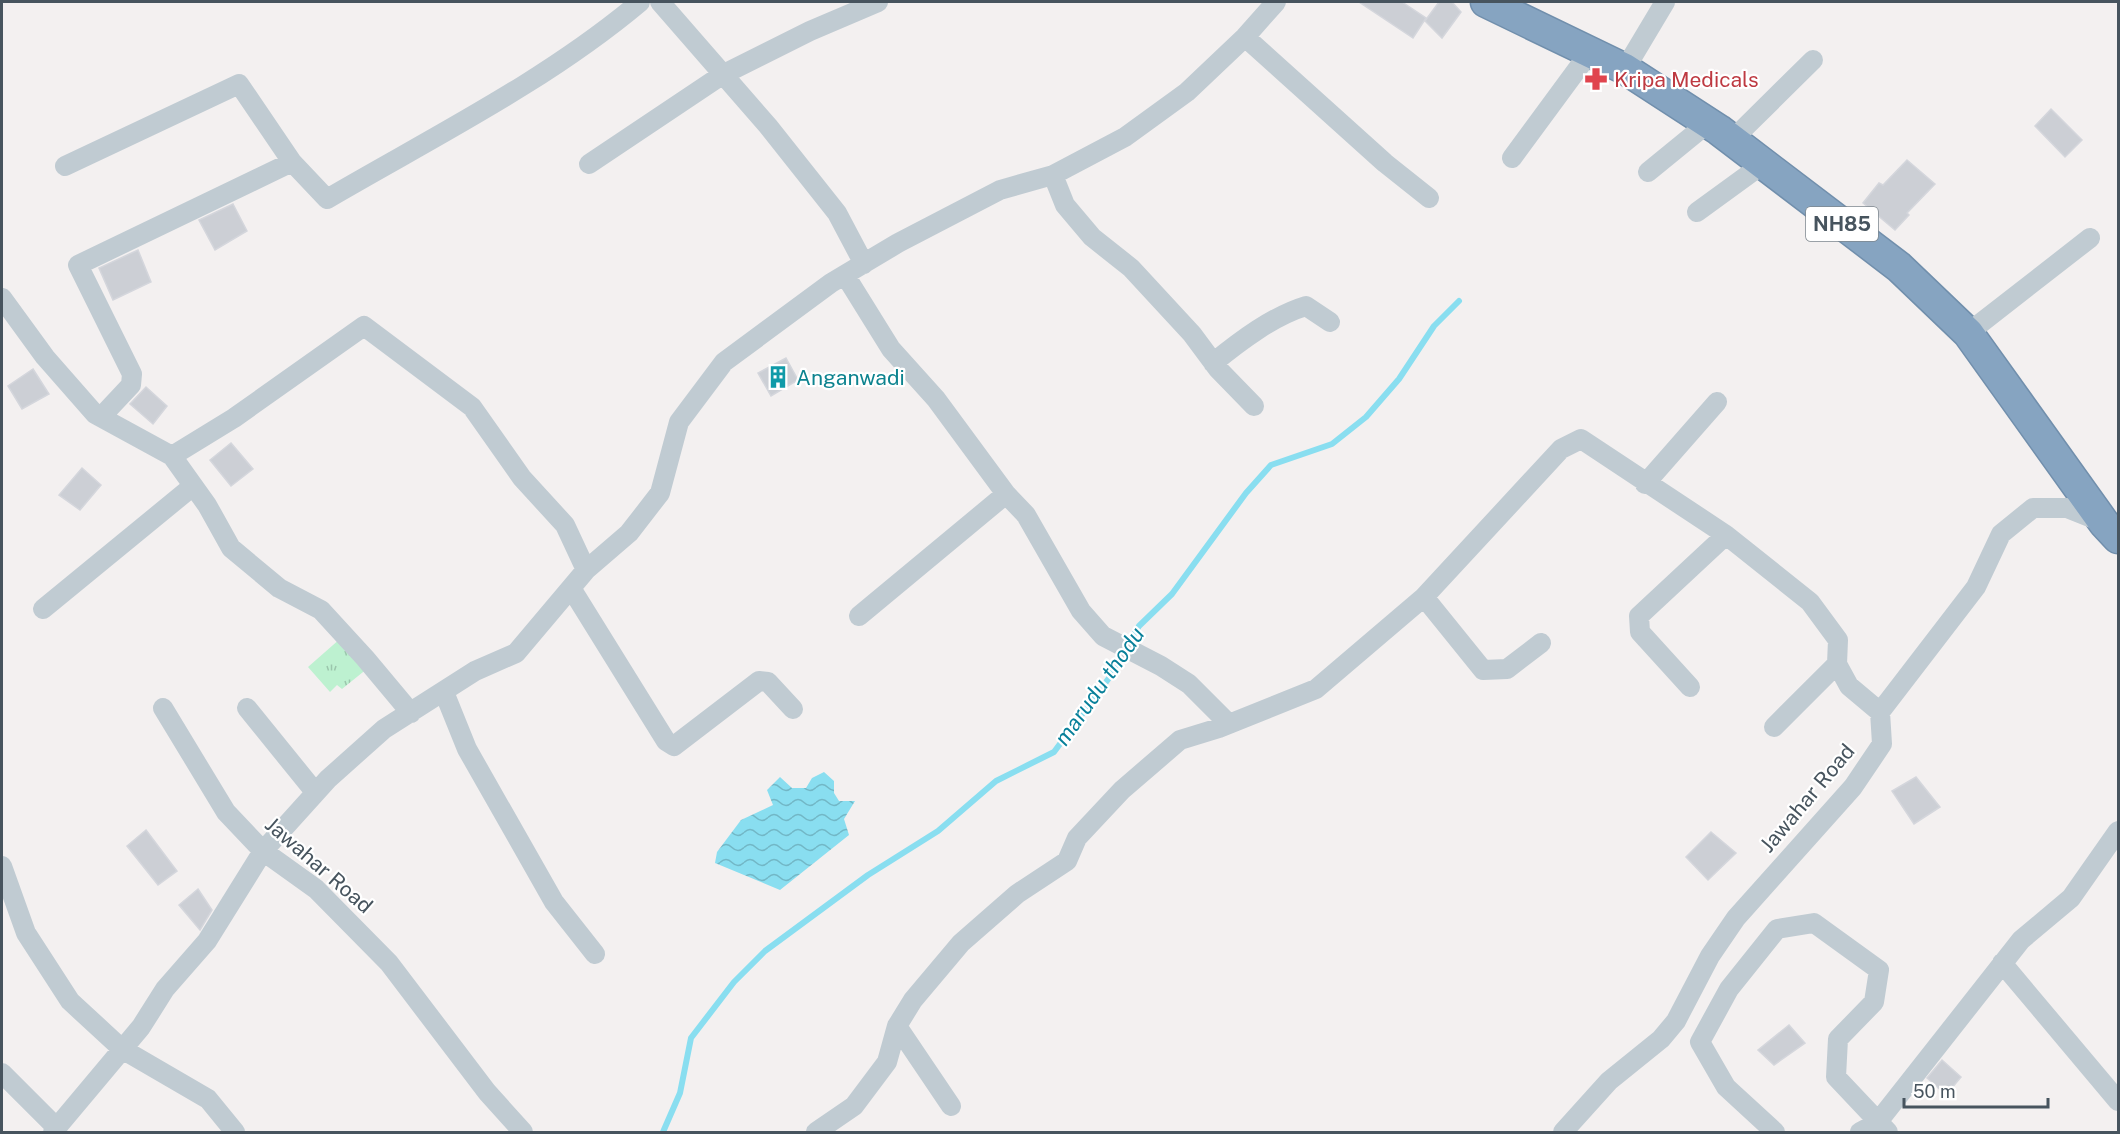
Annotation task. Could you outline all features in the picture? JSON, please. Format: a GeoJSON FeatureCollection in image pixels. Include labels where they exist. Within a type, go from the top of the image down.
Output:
{"type":"FeatureCollection","features":[{"type":"Feature","properties":{"kind":"highway","name":"NH85"},"geometry":{"type":"LineString","coordinates":[[1486,2],[1625,69],[1732,140],[1899,267],[1968,333],[2111,530]]}},
{"type":"Feature","properties":{"kind":"street"},"geometry":{"type":"LineString","coordinates":[[64,166],[239,84],[292,162],[327,199],[559,63],[603,33],[640,2]]}},
{"type":"Feature","properties":{"kind":"street"},"geometry":{"type":"LineString","coordinates":[[660,2],[768,126],[837,213],[864,264]]}},
{"type":"Feature","properties":{"kind":"street"},"geometry":{"type":"LineString","coordinates":[[589,164],[722,75],[810,31],[878,2]]}},
{"type":"Feature","properties":{"kind":"street"},"geometry":{"type":"LineString","coordinates":[[2,1073],[55,1130],[122,1049],[165,989],[207,941],[263,851],[315,792],[384,729],[476,671],[516,654],[586,570],[629,533],[660,493],[679,422],[724,362],[845,275],[864,264],[1000,189],[1053,175],[1125,137],[1187,92],[1245,37],[1276,2]]}},
{"type":"Feature","properties":{"kind":"street"},"geometry":{"type":"LineString","coordinates":[[1625,69],[1665,2]]}},
{"type":"Feature","properties":{"kind":"street"},"geometry":{"type":"LineString","coordinates":[[1245,37],[1385,163],[1429,198]]}},
{"type":"Feature","properties":{"kind":"street"},"geometry":{"type":"LineString","coordinates":[[1512,158],[1590,52]]}},
{"type":"Feature","properties":{"kind":"street"},"geometry":{"type":"LineString","coordinates":[[1732,140],[1813,60]]}},
{"type":"Feature","properties":{"kind":"street"},"geometry":{"type":"LineString","coordinates":[[1647,172],[1708,123]]}},
{"type":"Feature","properties":{"kind":"street"},"geometry":{"type":"LineString","coordinates":[[101,417],[131,385],[132,374],[78,266],[292,162]]}},
{"type":"Feature","properties":{"kind":"street"},"geometry":{"type":"LineString","coordinates":[[1697,212],[1763,164]]}},
{"type":"Feature","properties":{"kind":"street"},"geometry":{"type":"LineString","coordinates":[[1053,175],[1065,205],[1092,237],[1131,268],[1192,334],[1213,363],[1254,406]]}},
{"type":"Feature","properties":{"kind":"street"},"geometry":{"type":"LineString","coordinates":[[1968,333],[2090,238]]}},
{"type":"Feature","properties":{"kind":"street"},"geometry":{"type":"LineString","coordinates":[[845,275],[891,349],[936,399],[1006,494],[1026,515],[1081,611],[1103,636],[1189,684],[1229,724]]}},
{"type":"Feature","properties":{"kind":"street"},"geometry":{"type":"LineString","coordinates":[[2,298],[45,357],[95,414],[172,456],[231,548],[279,588],[321,610],[411,713]]}},
{"type":"Feature","properties":{"kind":"street"},"geometry":{"type":"LineString","coordinates":[[1213,363],[1232,347],[1289,311],[1306,306],[1330,322]]}},
{"type":"Feature","properties":{"kind":"street"},"geometry":{"type":"LineString","coordinates":[[172,456],[234,418],[364,326],[472,407],[522,478],[565,525],[586,570]]}},
{"type":"Feature","properties":{"kind":"street"},"geometry":{"type":"LineString","coordinates":[[1646,484],[1717,402]]}},
{"type":"Feature","properties":{"kind":"street"},"geometry":{"type":"LineString","coordinates":[[816,1132],[854,1106],[887,1062],[897,1026],[913,1000],[961,944],[1017,894],[1067,861],[1077,838],[1122,790],[1180,740],[1229,724],[1316,689],[1424,597],[1561,449],[1581,439],[1726,536],[1810,602],[1838,640],[1837,664],[1849,686],[1880,712],[1976,586],[2001,534],[2033,508],[2067,508],[2111,530]]}},
{"type":"Feature","properties":{"kind":"street"},"geometry":{"type":"LineString","coordinates":[[43,609],[193,486]]}},
{"type":"Feature","properties":{"kind":"street"},"geometry":{"type":"LineString","coordinates":[[859,616],[1006,494]]}},
{"type":"Feature","properties":{"kind":"street"},"geometry":{"type":"LineString","coordinates":[[1690,687],[1640,632],[1639,616],[1726,536]]}},
{"type":"Feature","properties":{"kind":"street"},"geometry":{"type":"LineString","coordinates":[[571,588],[666,741],[674,746],[759,681],[768,682],[792,710]]}},
{"type":"Feature","properties":{"kind":"street"},"geometry":{"type":"LineString","coordinates":[[1424,597],[1483,670],[1507,669],[1541,643]]}},
{"type":"Feature","properties":{"kind":"street"},"geometry":{"type":"LineString","coordinates":[[1774,727],[1837,664]]}},
{"type":"Feature","properties":{"kind":"street"},"geometry":{"type":"LineString","coordinates":[[444,692],[467,749],[554,902],[596,954]]}},
{"type":"Feature","properties":{"kind":"street","name":"Jawahar Road"},"geometry":{"type":"LineString","coordinates":[[163,708],[226,812],[263,851],[315,889],[389,963],[487,1092],[523,1132]]}},
{"type":"Feature","properties":{"kind":"street"},"geometry":{"type":"LineString","coordinates":[[247,708],[315,792]]}},
{"type":"Feature","properties":{"kind":"street","name":"Jawahar Road"},"geometry":{"type":"LineString","coordinates":[[1563,1132],[1609,1081],[1661,1039],[1676,1021],[1710,956],[1736,918],[1853,787],[1882,744],[1880,712]]}},
{"type":"Feature","properties":{"kind":"street"},"geometry":{"type":"LineString","coordinates":[[1775,1132],[1726,1088],[1700,1042],[1729,989],[1777,929],[1814,922],[1879,970],[1874,1002],[1838,1039],[1836,1077],[1875,1129],[2002,963],[2021,940],[2071,897],[2118,831]]}},
{"type":"Feature","properties":{"kind":"street"},"geometry":{"type":"LineString","coordinates":[[2,866],[26,933],[70,1001],[122,1049],[208,1099],[235,1132]]}},
{"type":"Feature","properties":{"kind":"street"},"geometry":{"type":"LineString","coordinates":[[2002,963],[2118,1101]]}},
{"type":"Feature","properties":{"kind":"street"},"geometry":{"type":"LineString","coordinates":[[897,1026],[951,1106]]}},
{"type":"Feature","properties":{"kind":"green space"},"geometry":{"type":"Polygon","coordinates":[[[341,638],[368,668],[342,689],[337,685],[330,692],[308,667],[341,638]]]}},
{"type":"Feature","properties":{"kind":"water"},"geometry":{"type":"Polygon","coordinates":[[[824,772],[834,781],[834,793],[839,801],[855,801],[844,819],[849,835],[780,890],[715,863],[717,852],[741,820],[773,805],[767,790],[780,777],[792,788],[806,788],[812,778],[824,772]]]}},
{"type":"Feature","properties":{"kind":"building"},"geometry":{"type":"Polygon","coordinates":[[[1359,2],[1402,2],[1426,18],[1413,38],[1359,2]]]}},
{"type":"Feature","properties":{"kind":"building"},"geometry":{"type":"Polygon","coordinates":[[[1439,2],[1452,2],[1461,12],[1442,38],[1425,21],[1439,2]]]}},
{"type":"Feature","properties":{"kind":"building"},"geometry":{"type":"Polygon","coordinates":[[[2051,109],[2082,140],[2065,157],[2035,126],[2051,109]]]}},
{"type":"Feature","properties":{"kind":"building"},"geometry":{"type":"Polygon","coordinates":[[[1907,160],[1935,184],[1907,213],[1909,215],[1895,230],[1863,203],[1879,183],[1883,185],[1907,160]]]}},
{"type":"Feature","properties":{"kind":"building"},"geometry":{"type":"Polygon","coordinates":[[[233,204],[247,231],[215,250],[199,220],[233,204]]]}},
{"type":"Feature","properties":{"kind":"building"},"geometry":{"type":"Polygon","coordinates":[[[138,250],[151,282],[113,300],[99,268],[138,250]]]}},
{"type":"Feature","properties":{"kind":"building","name":"Anganwadi"},"geometry":{"type":"Polygon","coordinates":[[[786,358],[798,380],[771,396],[758,373],[786,358]]]}},
{"type":"Feature","properties":{"kind":"building"},"geometry":{"type":"Polygon","coordinates":[[[33,369],[49,394],[22,409],[8,386],[33,369]]]}},
{"type":"Feature","properties":{"kind":"building"},"geometry":{"type":"Polygon","coordinates":[[[146,387],[167,406],[153,424],[130,404],[146,387]]]}},
{"type":"Feature","properties":{"kind":"building"},"geometry":{"type":"Polygon","coordinates":[[[231,443],[253,469],[231,486],[210,460],[231,443]]]}},
{"type":"Feature","properties":{"kind":"building"},"geometry":{"type":"Polygon","coordinates":[[[82,468],[101,485],[80,510],[59,495],[82,468]]]}},
{"type":"Feature","properties":{"kind":"building"},"geometry":{"type":"Polygon","coordinates":[[[1916,777],[1940,807],[1914,824],[1892,791],[1916,777]]]}},
{"type":"Feature","properties":{"kind":"building"},"geometry":{"type":"Polygon","coordinates":[[[146,830],[177,871],[158,885],[127,846],[146,830]]]}},
{"type":"Feature","properties":{"kind":"building"},"geometry":{"type":"Polygon","coordinates":[[[1711,832],[1736,853],[1708,880],[1686,857],[1711,832]]]}},
{"type":"Feature","properties":{"kind":"building"},"geometry":{"type":"Polygon","coordinates":[[[198,889],[212,910],[200,930],[179,905],[198,889]]]}},
{"type":"Feature","properties":{"kind":"building"},"geometry":{"type":"Polygon","coordinates":[[[1789,1025],[1805,1043],[1774,1065],[1758,1050],[1789,1025]]]}},
{"type":"Feature","properties":{"kind":"building"},"geometry":{"type":"Polygon","coordinates":[[[1942,1060],[1961,1077],[1946,1095],[1927,1078],[1942,1060]]]}},
{"type":"Feature","properties":{"kind":"waterway","name":"marudu thodu"},"geometry":{"type":"LineString","coordinates":[[663,1132],[680,1093],[691,1038],[734,982],[765,951],[868,875],[938,831],[996,781],[1054,752],[1109,678],[1139,626],[1172,594],[1246,493],[1271,465],[1332,444],[1366,417],[1399,379],[1434,326],[1459,301]]}},
{"type":"Feature","properties":{"kind":"place","name":"Kripa Medicals"},"geometry":{"type":"Point","coordinates":[1596,79]}},
{"type":"Feature","properties":{"kind":"place","name":"Anganwadi"},"geometry":{"type":"Point","coordinates":[778,377]}}]}
